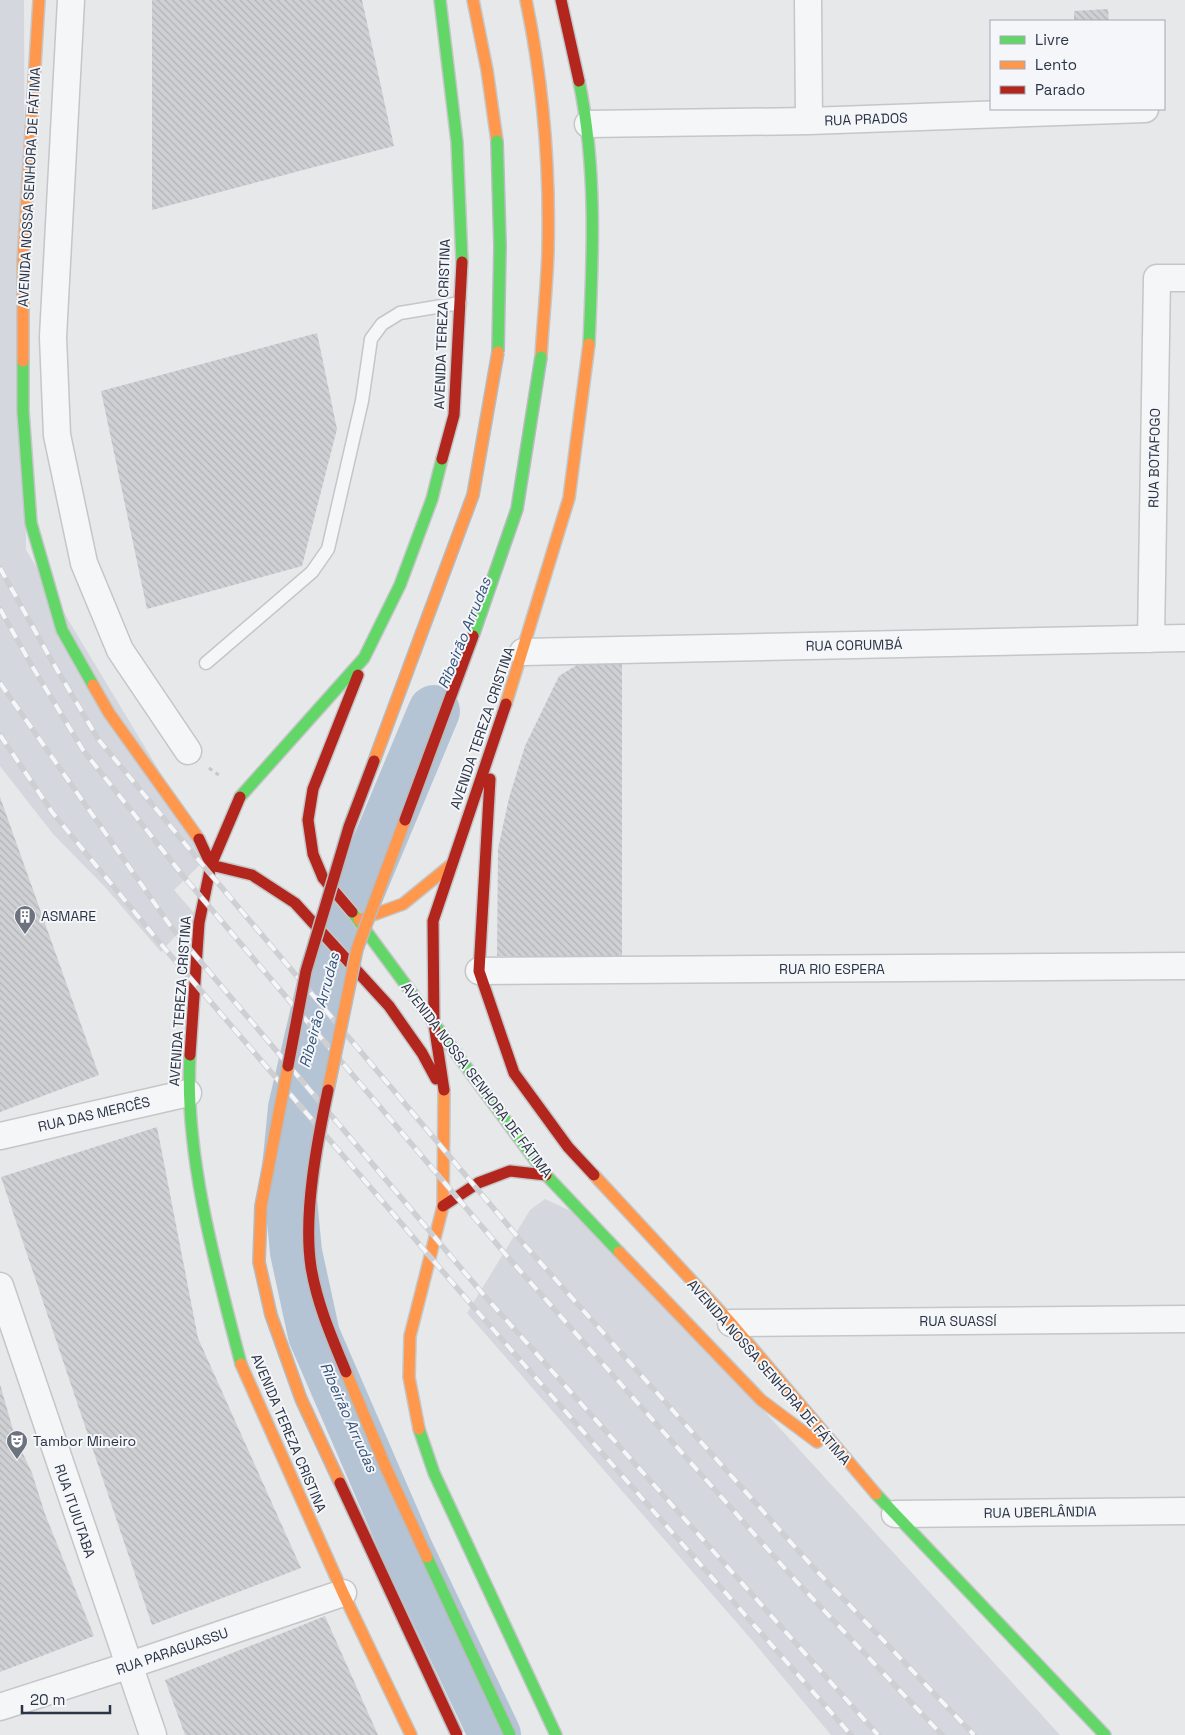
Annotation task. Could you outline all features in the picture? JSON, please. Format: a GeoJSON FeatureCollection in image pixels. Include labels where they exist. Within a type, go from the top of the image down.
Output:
{"type":"FeatureCollection","features":[{"type":"Feature","properties":{"kind":"main road","name":"AVENIDA NOSSA SENHORA DE FÁTIMA"},"geometry":{"type":"LineString","coordinates":[[39,0],[23,261],[23,410],[31,523],[62,630],[109,713],[195,831],[210,865]]}},
{"type":"Feature","properties":{"kind":"main road","name":"AVENIDA TEREZA CRISTINA"},"geometry":{"type":"LineString","coordinates":[[411,1735],[342,1593],[242,1367],[220,1284],[198,1167],[188,1093],[199,923],[210,865],[242,794],[364,658],[400,586],[435,489],[454,415],[462,269],[457,142],[440,0]]}},
{"type":"Feature","properties":{"kind":"main road","name":"AVENIDA TEREZA CRISTINA"},"geometry":{"type":"LineString","coordinates":[[457,1735],[301,1399],[271,1315],[259,1262],[261,1206],[306,971],[348,827],[473,495],[498,352],[500,246],[497,141],[487,70],[473,0]]}},
{"type":"Feature","properties":{"kind":"main road"},"geometry":{"type":"LineString","coordinates":[[510,1735],[386,1468],[323,1316],[311,1267],[308,1217],[328,1090],[357,949],[470,646],[516,509],[541,357],[548,235],[543,120],[532,28],[526,0]]}},
{"type":"Feature","properties":{"kind":"main road","name":"AVENIDA TEREZA CRISTINA"},"geometry":{"type":"LineString","coordinates":[[556,1735],[434,1473],[418,1426],[409,1377],[410,1336],[443,1206],[444,1093],[434,1024],[433,921],[523,652],[570,498],[589,353],[594,235],[588,124],[561,0]]}},
{"type":"Feature","properties":{"kind":"main road","name":"AVENIDA NOSSA SENHORA DE FÁTIMA"},"geometry":{"type":"LineString","coordinates":[[364,658],[313,789],[308,820],[313,854],[323,878],[359,920],[546,1175],[761,1400],[854,1470]]}},
{"type":"Feature","properties":{"kind":"main road","name":"AVENIDA NOSSA SENHORA DE FÁTIMA"},"geometry":{"type":"LineString","coordinates":[[493,743],[479,971],[514,1073],[568,1147],[731,1323],[854,1470],[1105,1735]]}},
{"type":"Feature","properties":{"kind":"main road"},"geometry":{"type":"LineString","coordinates":[[359,920],[403,904],[452,864]]}},
{"type":"Feature","properties":{"kind":"main road"},"geometry":{"type":"LineString","coordinates":[[210,865],[252,875],[295,902],[389,1006],[422,1053],[444,1093]]}},
{"type":"Feature","properties":{"kind":"main road"},"geometry":{"type":"LineString","coordinates":[[443,1206],[478,1183],[510,1171],[546,1175]]}},
{"type":"Feature","properties":{"kind":"street"},"geometry":{"type":"LineString","coordinates":[[71,0],[53,337],[57,435],[84,563],[120,650],[188,751]]}},
{"type":"Feature","properties":{"kind":"street"},"geometry":{"type":"LineString","coordinates":[[808,0],[809,121]]}},
{"type":"Feature","properties":{"kind":"street","name":"RUA PRADOS"},"geometry":{"type":"LineString","coordinates":[[588,124],[809,121],[1117,110]]}},
{"type":"Feature","properties":{"kind":"street","name":"RUA BOTAFOGO"},"geometry":{"type":"LineString","coordinates":[[1150,639],[1157,278],[1185,278]]}},
{"type":"Feature","properties":{"kind":"street","name":"RUA CORUMBÁ"},"geometry":{"type":"LineString","coordinates":[[523,652],[1185,638]]}},
{"type":"Feature","properties":{"kind":"street","name":"RUA RIO ESPERA"},"geometry":{"type":"LineString","coordinates":[[479,971],[1185,966]]}},
{"type":"Feature","properties":{"kind":"street","name":"RUA DAS MERCÊS"},"geometry":{"type":"LineString","coordinates":[[0,1136],[188,1093]]}},
{"type":"Feature","properties":{"kind":"street","name":"RUA ITUIUTABA"},"geometry":{"type":"LineString","coordinates":[[0,1286],[153,1735]]}},
{"type":"Feature","properties":{"kind":"street","name":"RUA SUASSÍ"},"geometry":{"type":"LineString","coordinates":[[731,1323],[1185,1320]]}},
{"type":"Feature","properties":{"kind":"street","name":"RUA UBERLÂNDIA"},"geometry":{"type":"LineString","coordinates":[[895,1514],[1185,1511]]}},
{"type":"Feature","properties":{"kind":"street","name":"RUA PARAGUASSU"},"geometry":{"type":"LineString","coordinates":[[0,1707],[128,1666],[342,1593]]}},
{"type":"Feature","properties":{"kind":"lane"},"geometry":{"type":"LineString","coordinates":[[206,663],[312,572],[328,549],[362,401],[371,338],[382,324],[400,313],[460,303]]}},
{"type":"Feature","properties":{"kind":"path"},"geometry":{"type":"LineString","coordinates":[[188,751],[242,794]]}},
{"type":"Feature","properties":{"kind":"shaded area"},"geometry":{"type":"Polygon","coordinates":[[[0,0],[24,0],[26,550],[210,855],[174,890],[195,914],[161,952],[104,886],[53,834],[0,766],[0,0]]]}},
{"type":"Feature","properties":{"kind":"shaded area"},"geometry":{"type":"Polygon","coordinates":[[[545,1199],[573,1212],[617,1250],[1060,1735],[831,1735],[751,1639],[467,1313],[530,1210],[545,1199]]]}},
{"type":"Feature","properties":{"kind":"building"},"geometry":{"type":"Polygon","coordinates":[[[152,0],[362,0],[394,146],[152,210],[152,0]]]}},
{"type":"Feature","properties":{"kind":"building"},"geometry":{"type":"Polygon","coordinates":[[[1108,9],[1109,20],[1074,20],[1074,11],[1108,9]]]}},
{"type":"Feature","properties":{"kind":"building"},"geometry":{"type":"Polygon","coordinates":[[[317,333],[337,429],[302,566],[147,609],[101,391],[317,333]]]}},
{"type":"Feature","properties":{"kind":"building"},"geometry":{"type":"Polygon","coordinates":[[[622,658],[622,960],[497,956],[498,849],[509,798],[525,746],[559,676],[585,660],[622,658]]]}},
{"type":"Feature","properties":{"kind":"building","name":"ASMARE"},"geometry":{"type":"Polygon","coordinates":[[[0,797],[99,1075],[0,1112],[0,797]]]}},
{"type":"Feature","properties":{"kind":"building"},"geometry":{"type":"Polygon","coordinates":[[[157,1127],[198,1338],[301,1568],[152,1625],[1,1177],[157,1127]]]}},
{"type":"Feature","properties":{"kind":"building"},"geometry":{"type":"Polygon","coordinates":[[[0,1384],[15,1437],[32,1473],[45,1514],[94,1636],[0,1672],[0,1384]]]}},
{"type":"Feature","properties":{"kind":"building"},"geometry":{"type":"Polygon","coordinates":[[[325,1616],[378,1735],[185,1735],[165,1680],[325,1616]]]}},
{"type":"Feature","properties":{"kind":"waterway","name":"Ribeirão Arrudas"},"geometry":{"type":"LineString","coordinates":[[434,711],[327,967],[294,1108],[288,1168],[296,1252],[314,1335],[408,1552],[495,1735]]}},
{"type":"Feature","properties":{"kind":"railway"},"geometry":{"type":"LineString","coordinates":[[0,568],[98,739],[201,863],[522,1242],[812,1566],[974,1735]]}},
{"type":"Feature","properties":{"kind":"railway"},"geometry":{"type":"LineString","coordinates":[[0,609],[83,750],[184,877],[507,1256],[796,1581],[942,1735]]}},
{"type":"Feature","properties":{"kind":"railway"},"geometry":{"type":"LineString","coordinates":[[0,683],[172,928],[483,1294],[878,1735]]}},
{"type":"Feature","properties":{"kind":"railway"},"geometry":{"type":"LineString","coordinates":[[0,735],[52,812],[160,943],[476,1310],[851,1735]]}},
{"type":"Feature","properties":{"kind":"traffic: fast"},"geometry":{"type":"LineString","coordinates":[[440,0],[457,142],[462,262]]}},
{"type":"Feature","properties":{"kind":"traffic: fast"},"geometry":{"type":"LineString","coordinates":[[579,81],[589,146],[591,179],[592,278],[589,344]]}},
{"type":"Feature","properties":{"kind":"traffic: fast"},"geometry":{"type":"LineString","coordinates":[[497,141],[500,246],[498,352]]}},
{"type":"Feature","properties":{"kind":"traffic: fast"},"geometry":{"type":"LineString","coordinates":[[473,636],[517,509],[541,357]]}},
{"type":"Feature","properties":{"kind":"traffic: fast"},"geometry":{"type":"LineString","coordinates":[[23,361],[23,411],[31,523],[62,630],[93,685]]}},
{"type":"Feature","properties":{"kind":"traffic: fast"},"geometry":{"type":"LineString","coordinates":[[240,797],[364,658],[400,585],[432,499],[442,459]]}},
{"type":"Feature","properties":{"kind":"traffic: fast"},"geometry":{"type":"LineString","coordinates":[[352,912],[546,1175],[619,1252]]}},
{"type":"Feature","properties":{"kind":"traffic: fast"},"geometry":{"type":"LineString","coordinates":[[190,1055],[189,1093],[197,1171],[212,1250],[241,1364]]}},
{"type":"Feature","properties":{"kind":"traffic: fast"},"geometry":{"type":"LineString","coordinates":[[419,1429],[434,1473],[556,1735]]}},
{"type":"Feature","properties":{"kind":"traffic: fast"},"geometry":{"type":"LineString","coordinates":[[876,1494],[1105,1735]]}},
{"type":"Feature","properties":{"kind":"traffic: fast"},"geometry":{"type":"LineString","coordinates":[[427,1557],[510,1735]]}},
{"type":"Feature","properties":{"kind":"traffic: slow"},"geometry":{"type":"LineString","coordinates":[[23,361],[23,261],[39,0]]}},
{"type":"Feature","properties":{"kind":"traffic: slow"},"geometry":{"type":"LineString","coordinates":[[473,0],[487,70],[497,141]]}},
{"type":"Feature","properties":{"kind":"traffic: slow"},"geometry":{"type":"LineString","coordinates":[[526,0],[541,93],[548,187],[547,263],[541,357]]}},
{"type":"Feature","properties":{"kind":"traffic: slow"},"geometry":{"type":"LineString","coordinates":[[506,704],[569,498],[589,344]]}},
{"type":"Feature","properties":{"kind":"traffic: slow"},"geometry":{"type":"LineString","coordinates":[[374,761],[473,495],[498,352]]}},
{"type":"Feature","properties":{"kind":"traffic: slow"},"geometry":{"type":"LineString","coordinates":[[93,685],[109,713],[199,839]]}},
{"type":"Feature","properties":{"kind":"traffic: slow"},"geometry":{"type":"LineString","coordinates":[[328,1090],[357,949],[405,820]]}},
{"type":"Feature","properties":{"kind":"traffic: slow"},"geometry":{"type":"LineString","coordinates":[[359,920],[403,904],[452,864]]}},
{"type":"Feature","properties":{"kind":"traffic: slow"},"geometry":{"type":"LineString","coordinates":[[288,1066],[261,1206],[259,1262],[271,1315],[301,1399],[340,1483]]}},
{"type":"Feature","properties":{"kind":"traffic: slow"},"geometry":{"type":"LineString","coordinates":[[419,1429],[409,1377],[410,1336],[443,1206],[444,1090]]}},
{"type":"Feature","properties":{"kind":"traffic: slow"},"geometry":{"type":"LineString","coordinates":[[594,1175],[731,1323],[876,1494]]}},
{"type":"Feature","properties":{"kind":"traffic: slow"},"geometry":{"type":"LineString","coordinates":[[619,1252],[761,1400],[817,1442]]}},
{"type":"Feature","properties":{"kind":"traffic: slow"},"geometry":{"type":"LineString","coordinates":[[241,1364],[343,1593],[411,1735]]}},
{"type":"Feature","properties":{"kind":"traffic: slow"},"geometry":{"type":"LineString","coordinates":[[346,1372],[386,1468],[427,1557]]}},
{"type":"Feature","properties":{"kind":"traffic: jam"},"geometry":{"type":"LineString","coordinates":[[561,0],[579,81]]}},
{"type":"Feature","properties":{"kind":"traffic: jam"},"geometry":{"type":"LineString","coordinates":[[442,459],[454,415],[462,262]]}},
{"type":"Feature","properties":{"kind":"traffic: jam"},"geometry":{"type":"LineString","coordinates":[[405,820],[473,636]]}},
{"type":"Feature","properties":{"kind":"traffic: jam"},"geometry":{"type":"LineString","coordinates":[[352,912],[323,878],[313,854],[308,820],[313,789],[358,675]]}},
{"type":"Feature","properties":{"kind":"traffic: jam"},"geometry":{"type":"LineString","coordinates":[[444,1090],[434,1024],[433,921],[506,704]]}},
{"type":"Feature","properties":{"kind":"traffic: jam"},"geometry":{"type":"LineString","coordinates":[[288,1066],[306,971],[349,827],[374,761]]}},
{"type":"Feature","properties":{"kind":"traffic: jam"},"geometry":{"type":"LineString","coordinates":[[490,779],[479,971],[514,1073],[568,1147],[594,1175]]}},
{"type":"Feature","properties":{"kind":"traffic: jam"},"geometry":{"type":"LineString","coordinates":[[190,1055],[199,923],[211,865],[240,797]]}},
{"type":"Feature","properties":{"kind":"traffic: jam"},"geometry":{"type":"LineString","coordinates":[[199,839],[211,865],[252,875],[295,903],[389,1006],[422,1053],[436,1079]]}},
{"type":"Feature","properties":{"kind":"traffic: jam"},"geometry":{"type":"LineString","coordinates":[[328,1090],[312,1178],[309,1247],[317,1294],[346,1372]]}},
{"type":"Feature","properties":{"kind":"traffic: jam"},"geometry":{"type":"LineString","coordinates":[[443,1206],[478,1183],[510,1171],[546,1175]]}},
{"type":"Feature","properties":{"kind":"traffic: jam"},"geometry":{"type":"LineString","coordinates":[[340,1483],[457,1735]]}},
{"type":"Feature","properties":{"kind":"place","name":"ASMARE"},"geometry":{"type":"Point","coordinates":[25,935]}},
{"type":"Feature","properties":{"kind":"place","name":"Tambor Mineiro"},"geometry":{"type":"Point","coordinates":[17,1460]}}]}
